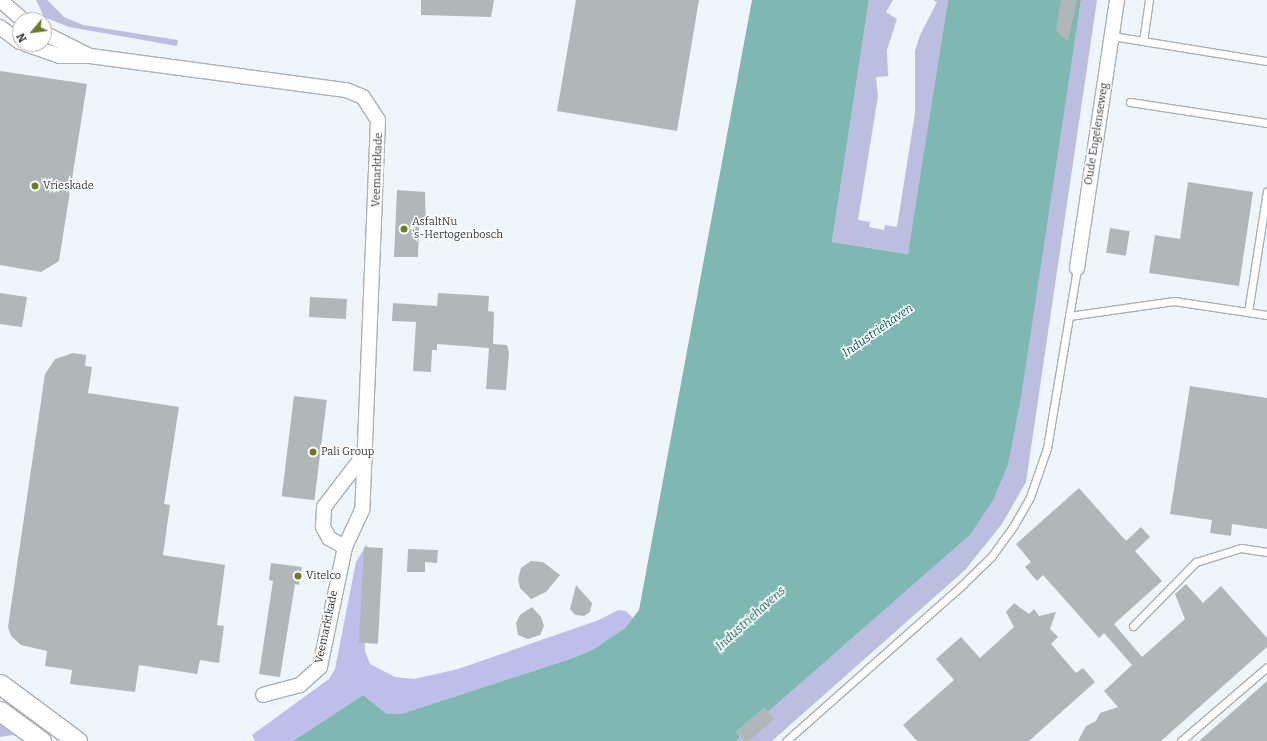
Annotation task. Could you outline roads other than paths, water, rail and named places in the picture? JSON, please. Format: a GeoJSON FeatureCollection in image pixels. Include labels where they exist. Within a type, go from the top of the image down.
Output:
{"type":"FeatureCollection","features":[{"type":"Feature","properties":{"kind":"main road"},"geometry":{"type":"LineString","coordinates":[[0,684],[77,741]]}},
{"type":"Feature","properties":{"kind":"main road"},"geometry":{"type":"LineString","coordinates":[[0,711],[41,741]]}},
{"type":"Feature","properties":{"kind":"street"},"geometry":{"type":"LineString","coordinates":[[0,0],[14,12]]}},
{"type":"Feature","properties":{"kind":"street","name":"Oude Engelenseweg"},"geometry":{"type":"LineString","coordinates":[[1077,268],[1117,0]]}},
{"type":"Feature","properties":{"kind":"street"},"geometry":{"type":"LineString","coordinates":[[0,27],[12,36]]}},
{"type":"Feature","properties":{"kind":"street","name":"Veemarktkade"},"geometry":{"type":"LineString","coordinates":[[52,37],[90,56]]}},
{"type":"Feature","properties":{"kind":"street","name":"Veemarktkade"},"geometry":{"type":"LineString","coordinates":[[48,52],[59,56],[90,56],[346,90],[362,97],[372,108],[380,130],[366,452],[362,510],[345,547],[320,667],[300,686],[263,695]]}},
{"type":"Feature","properties":{"kind":"street"},"geometry":{"type":"LineString","coordinates":[[345,547],[329,538],[323,527],[324,506],[366,452]]}},
{"type":"Feature","properties":{"kind":"lane"},"geometry":{"type":"LineString","coordinates":[[1143,40],[1149,0]]}},
{"type":"Feature","properties":{"kind":"lane"},"geometry":{"type":"LineString","coordinates":[[1112,36],[1267,61]]}},
{"type":"Feature","properties":{"kind":"lane"},"geometry":{"type":"LineString","coordinates":[[1130,102],[1267,123]]}},
{"type":"Feature","properties":{"kind":"lane"},"geometry":{"type":"LineString","coordinates":[[1248,312],[1267,191]]}},
{"type":"Feature","properties":{"kind":"lane"},"geometry":{"type":"LineString","coordinates":[[786,741],[961,586],[991,557],[1014,525],[1030,498],[1047,448],[1077,268]]}},
{"type":"Feature","properties":{"kind":"lane"},"geometry":{"type":"LineString","coordinates":[[1069,316],[1174,300],[1267,316]]}},
{"type":"Feature","properties":{"kind":"lane"},"geometry":{"type":"LineString","coordinates":[[1133,626],[1196,562],[1241,548],[1267,552]]}},
{"type":"Feature","properties":{"kind":"lane"},"geometry":{"type":"LineString","coordinates":[[1181,741],[1267,667]]}},
{"type":"Feature","properties":{"kind":"water"},"geometry":{"type":"Polygon","coordinates":[[[752,0],[869,0],[832,242],[908,254],[948,0],[1081,0],[1021,397],[1008,465],[993,500],[970,535],[768,712],[764,708],[736,732],[740,737],[736,741],[293,741],[363,695],[387,714],[401,714],[573,658],[594,649],[625,628],[639,610],[752,0]]]}},
{"type":"Feature","properties":{"kind":"place","name":"Vrieskade"},"geometry":{"type":"Point","coordinates":[35,186]}},
{"type":"Feature","properties":{"kind":"place","name":"AsfaltNu 's-Hertogenbosch"},"geometry":{"type":"Point","coordinates":[404,229]}},
{"type":"Feature","properties":{"kind":"place","name":"Pali Group"},"geometry":{"type":"Point","coordinates":[313,452]}},
{"type":"Feature","properties":{"kind":"place","name":"Vitelco"},"geometry":{"type":"Point","coordinates":[298,576]}},
{"type":"Feature","properties":{"kind":"water label","name":"Industriehaven"},"geometry":{"type":"Point","coordinates":[878,331]}},
{"type":"Feature","properties":{"kind":"water label","name":"Industriehavens"},"geometry":{"type":"Point","coordinates":[751,619]}}]}
